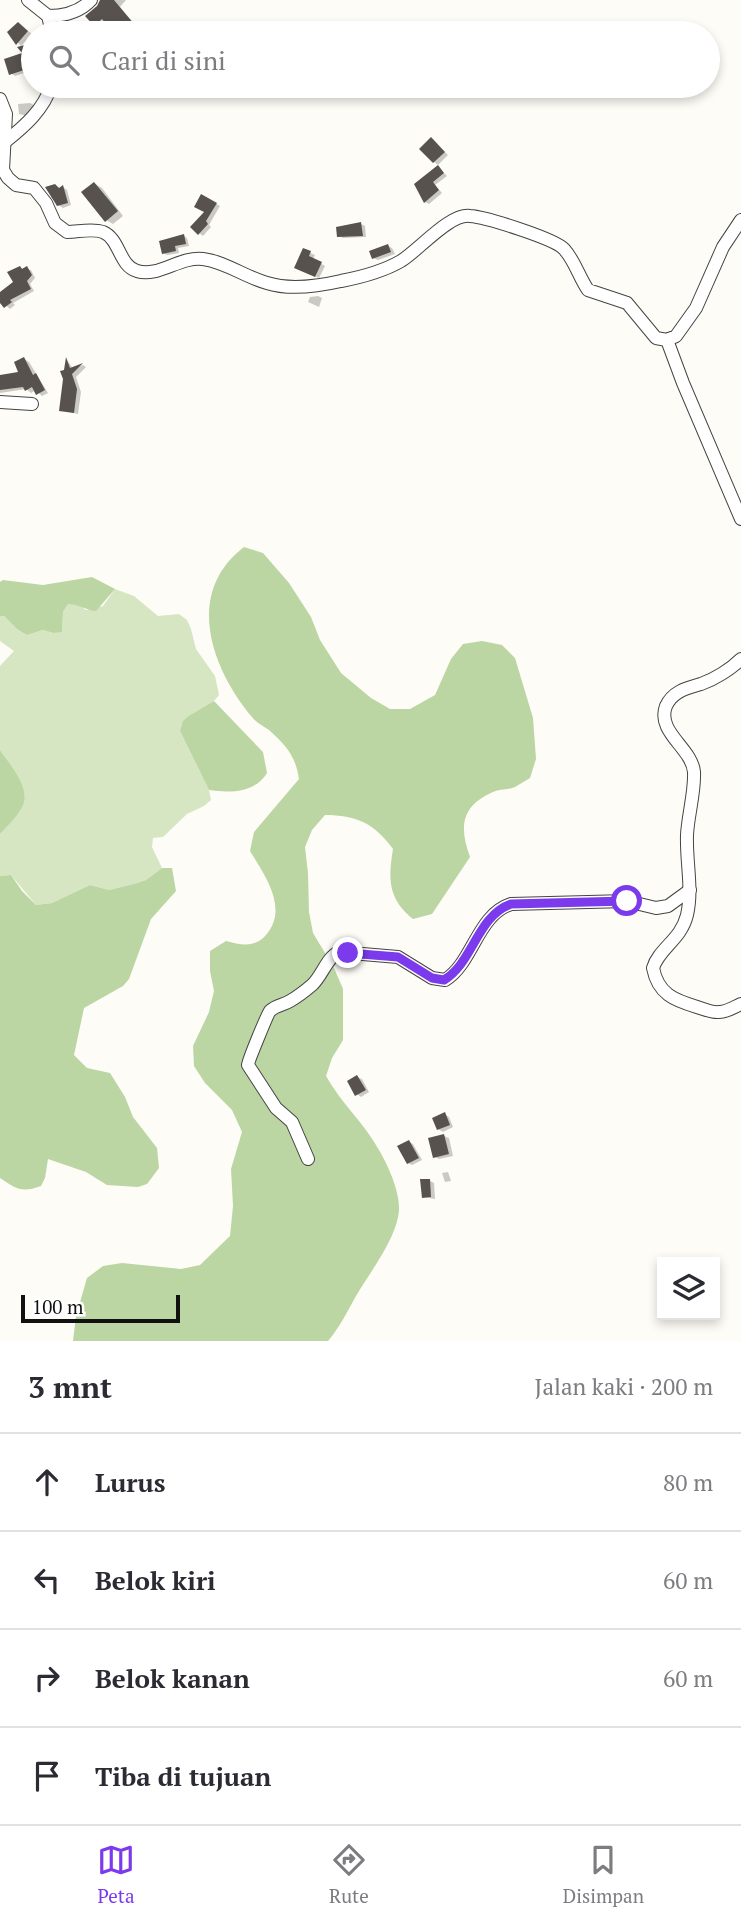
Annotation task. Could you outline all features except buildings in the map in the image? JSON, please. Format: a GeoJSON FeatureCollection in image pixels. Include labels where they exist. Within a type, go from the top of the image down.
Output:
{"type":"FeatureCollection","features":[{"type":"Feature","properties":{"kind":"street"},"geometry":{"type":"LineString","coordinates":[[29,0],[48,16],[49,21]]}},
{"type":"Feature","properties":{"kind":"street"},"geometry":{"type":"LineString","coordinates":[[48,16],[61,16],[85,6],[90,0]]}},
{"type":"Feature","properties":{"kind":"street"},"geometry":{"type":"LineString","coordinates":[[6,141],[26,125],[46,98]]}},
{"type":"Feature","properties":{"kind":"street"},"geometry":{"type":"LineString","coordinates":[[0,99],[6,114],[3,170],[8,178],[16,184],[34,188],[46,203],[55,223],[66,232],[95,231],[111,237],[130,268],[138,272],[201,258],[219,262],[267,283],[292,286],[339,282],[373,273],[401,261],[450,222],[466,215],[494,221],[557,243],[568,253],[588,290],[621,299],[640,317],[656,338],[667,340],[676,336],[696,308],[723,247],[741,220]]}},
{"type":"Feature","properties":{"kind":"street"},"geometry":{"type":"LineString","coordinates":[[667,340],[741,519]]}},
{"type":"Feature","properties":{"kind":"street"},"geometry":{"type":"LineString","coordinates":[[0,402],[32,404]]}},
{"type":"Feature","properties":{"kind":"street"},"geometry":{"type":"LineString","coordinates":[[741,659],[725,672],[676,693],[665,709],[663,719],[688,757],[694,773],[687,839],[690,890],[687,916],[676,939],[654,963],[654,976],[668,996],[678,1001],[719,1013],[741,1004]]}},
{"type":"Feature","properties":{"kind":"street"},"geometry":{"type":"LineString","coordinates":[[308,1159],[292,1122],[276,1108],[248,1065],[248,1057],[261,1036],[270,1011],[289,1002],[314,983],[333,954],[398,957],[432,978],[444,980],[453,974],[502,907],[511,904],[627,901],[656,908],[668,906],[690,890]]}},
{"type":"Feature","properties":{"kind":"green space"},"geometry":{"type":"Polygon","coordinates":[[[244,547],[263,553],[289,583],[341,673],[371,698],[390,709],[410,709],[435,695],[451,659],[463,644],[482,641],[502,645],[515,658],[533,718],[536,759],[530,778],[515,787],[496,791],[482,798],[469,811],[465,818],[464,836],[470,857],[432,914],[413,919],[399,904],[394,896],[391,879],[393,849],[379,833],[364,822],[325,815],[312,830],[305,847],[313,933],[343,989],[343,1040],[332,1058],[326,1076],[379,1150],[393,1179],[399,1203],[397,1221],[388,1243],[332,1336],[328,1341],[73,1341],[76,1316],[87,1278],[103,1266],[122,1263],[181,1269],[200,1265],[230,1236],[233,1206],[231,1169],[242,1132],[232,1110],[205,1083],[194,1066],[193,1046],[209,1012],[214,991],[210,951],[226,941],[242,944],[257,942],[273,925],[275,903],[272,892],[250,851],[254,832],[299,779],[293,758],[285,746],[254,719],[237,698],[216,654],[210,631],[209,608],[214,586],[225,566],[244,547]]]}},
{"type":"Feature","properties":{"kind":"green space"},"geometry":{"type":"Polygon","coordinates":[[[92,577],[115,589],[96,611],[68,604],[63,612],[62,632],[43,630],[27,635],[4,616],[0,616],[0,582],[3,580],[43,585],[92,577]]]}},
{"type":"Feature","properties":{"kind":"green space"},"geometry":{"type":"Polygon","coordinates":[[[115,589],[134,596],[158,616],[179,614],[187,620],[196,649],[215,676],[219,695],[214,701],[190,715],[180,731],[209,790],[211,800],[187,814],[163,837],[153,838],[152,847],[162,868],[146,880],[109,890],[90,885],[52,903],[36,905],[11,875],[0,876],[0,834],[22,807],[18,777],[0,750],[0,666],[14,651],[0,641],[0,616],[4,616],[27,635],[43,630],[53,633],[62,631],[63,612],[68,604],[78,604],[86,610],[103,606],[115,589]]]}},
{"type":"Feature","properties":{"kind":"green space"},"geometry":{"type":"Polygon","coordinates":[[[214,701],[263,752],[267,773],[256,785],[233,791],[209,790],[180,731],[183,721],[214,701]]]}},
{"type":"Feature","properties":{"kind":"green space"},"geometry":{"type":"Polygon","coordinates":[[[0,750],[22,785],[24,800],[22,807],[0,834],[0,750]]]}},
{"type":"Feature","properties":{"kind":"green space"},"geometry":{"type":"Polygon","coordinates":[[[162,868],[172,868],[176,891],[151,919],[129,979],[123,986],[84,1008],[74,1055],[87,1068],[110,1073],[125,1097],[133,1117],[157,1148],[159,1168],[147,1184],[138,1187],[107,1185],[86,1172],[48,1159],[41,1186],[29,1189],[15,1187],[0,1178],[0,876],[11,875],[36,905],[52,903],[90,885],[109,890],[137,883],[162,868]]]}},
{"type":"Feature","properties":{"kind":"route"},"geometry":{"type":"LineString","coordinates":[[348,953],[398,957],[415,970],[444,980],[453,974],[502,907],[511,904],[627,901]]}}]}
